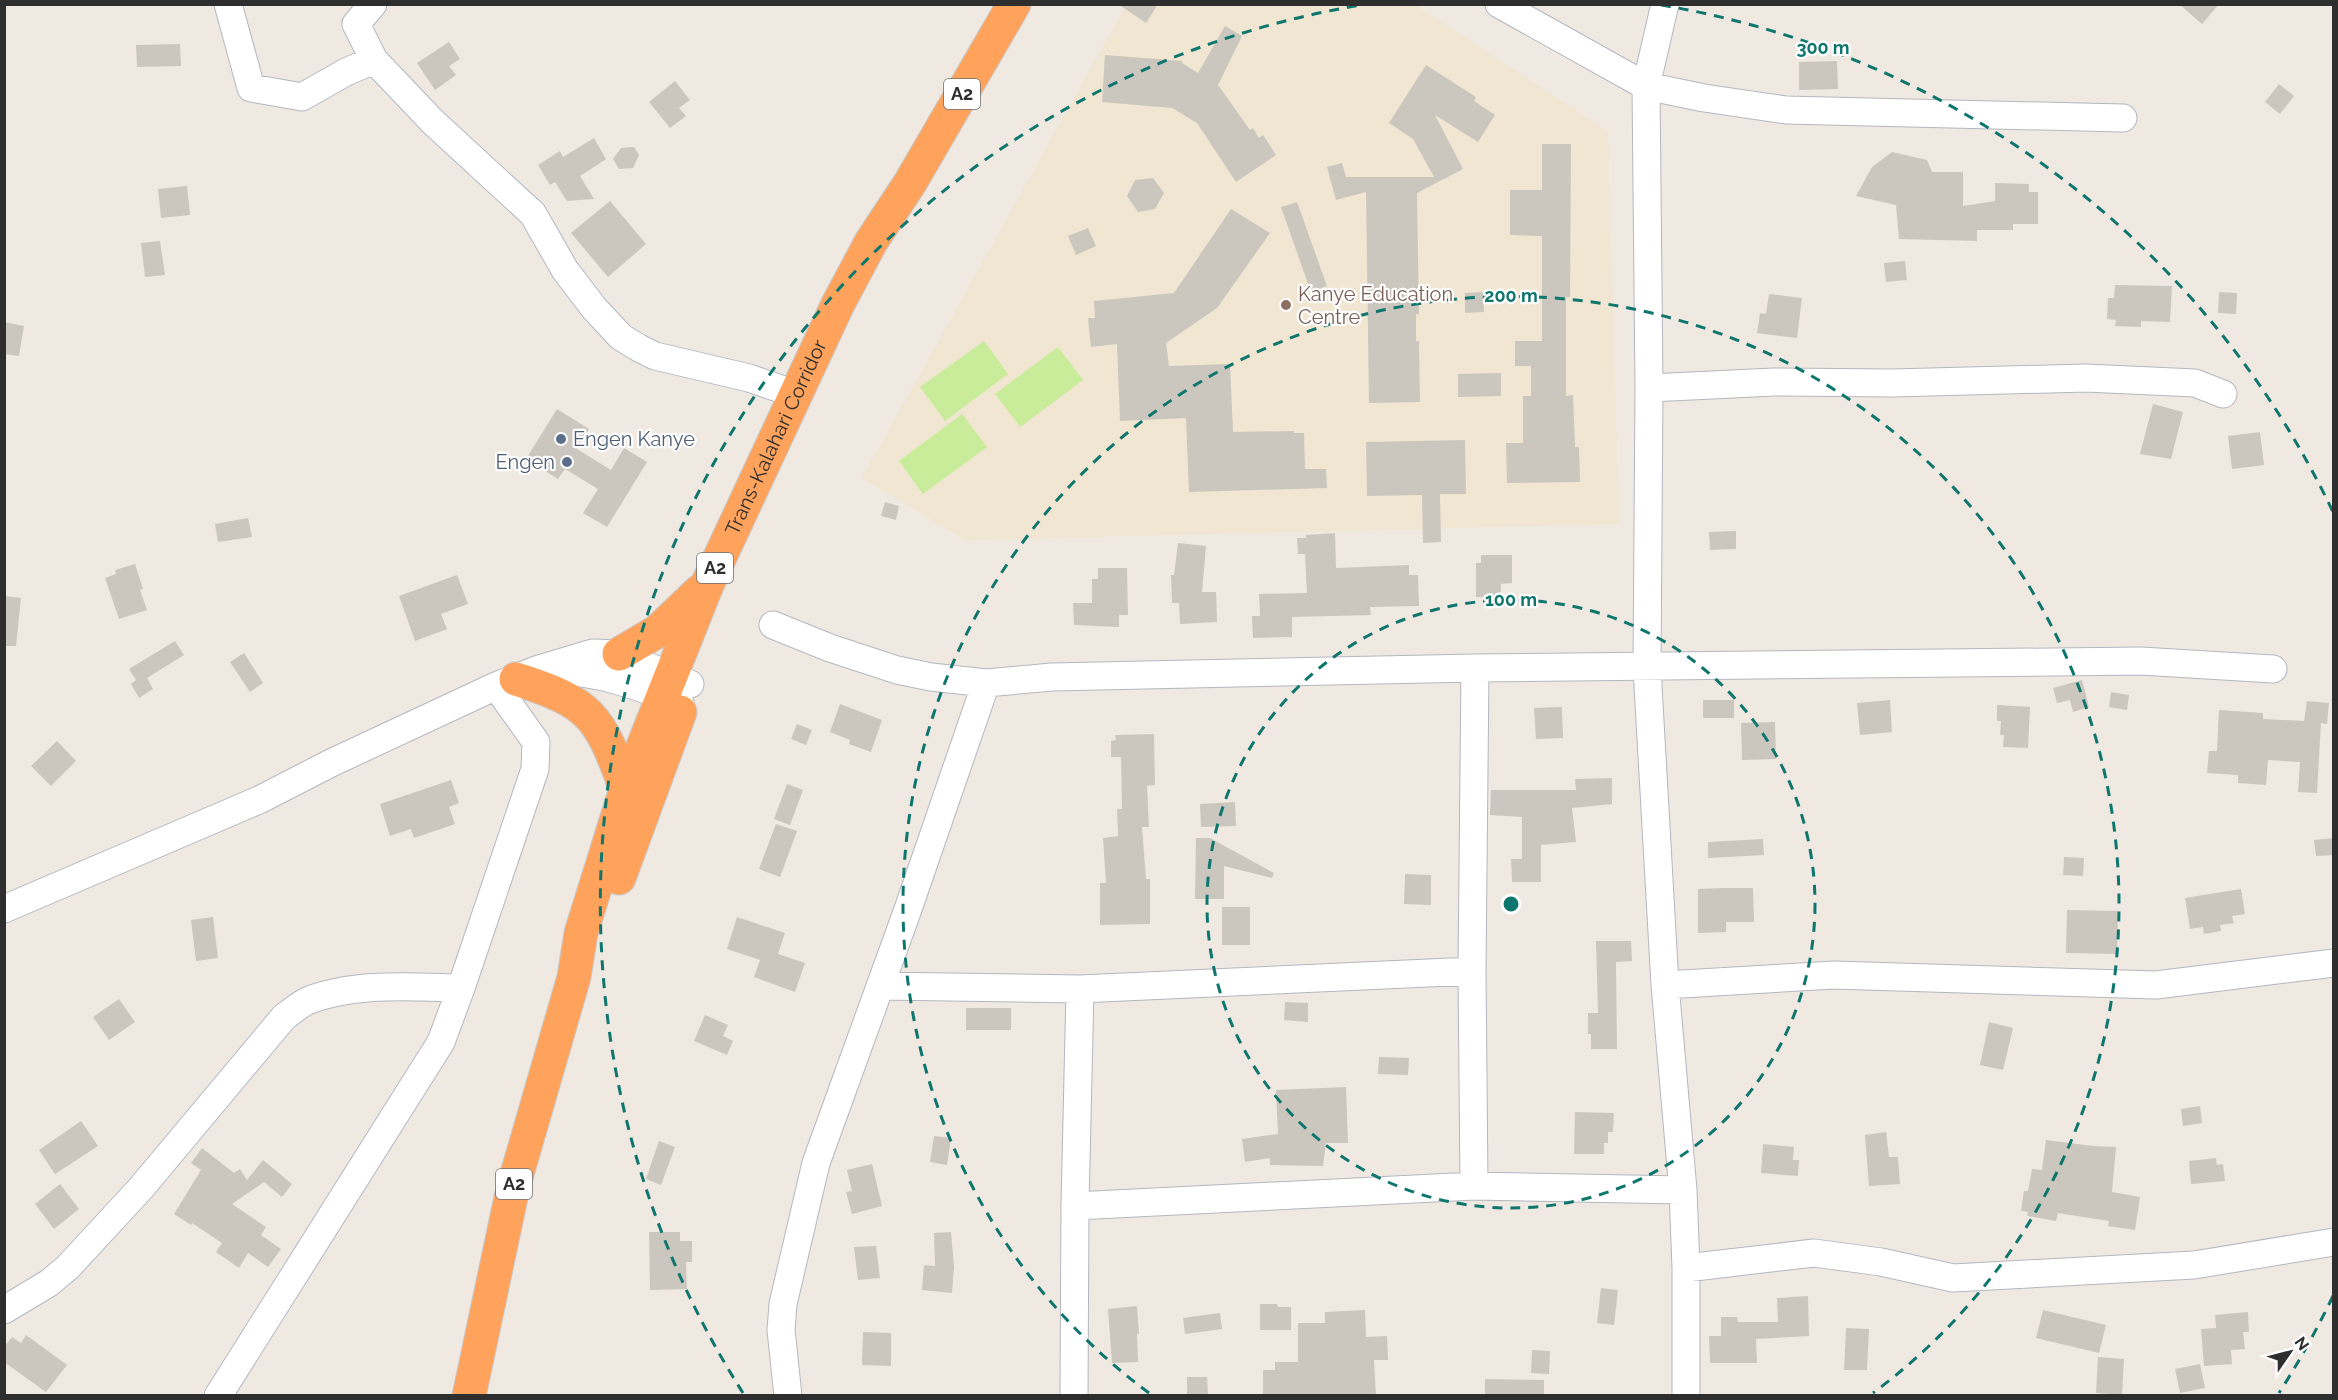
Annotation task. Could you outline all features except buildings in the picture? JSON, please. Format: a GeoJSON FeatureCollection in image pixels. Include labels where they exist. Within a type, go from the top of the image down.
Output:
{"type":"FeatureCollection","features":[{"type":"Feature","properties":{"kind":"highway","name":"Trans-Kalahari Corridor"},"geometry":{"type":"LineString","coordinates":[[574,977],[591,946],[636,835],[707,585],[838,304],[871,242],[910,183],[1014,4]]}},
{"type":"Feature","properties":{"kind":"highway","name":"Trans-Kalahari Corridor"},"geometry":{"type":"LineString","coordinates":[[469,1395],[513,1188],[574,977],[581,933],[626,789],[677,690],[754,530],[890,240],[910,183]]}},
{"type":"Feature","properties":{"kind":"highway"},"geometry":{"type":"LineString","coordinates":[[619,654],[658,631],[707,585]]}},
{"type":"Feature","properties":{"kind":"highway"},"geometry":{"type":"LineString","coordinates":[[516,678],[549,689],[569,699],[593,717],[609,742],[626,789]]}},
{"type":"Feature","properties":{"kind":"street"},"geometry":{"type":"LineString","coordinates":[[228,4],[251,88],[302,97],[346,72],[374,60]]}},
{"type":"Feature","properties":{"kind":"street"},"geometry":{"type":"LineString","coordinates":[[373,4],[356,24],[374,60],[433,122],[533,214],[546,233],[565,270],[594,308],[621,337],[655,356],[749,378],[795,394]]}},
{"type":"Feature","properties":{"kind":"street"},"geometry":{"type":"LineString","coordinates":[[1499,4],[1646,86],[1704,98],[1786,110],[2123,118]]}},
{"type":"Feature","properties":{"kind":"street"},"geometry":{"type":"LineString","coordinates":[[1665,4],[1646,86],[1649,388],[1647,668],[1665,985],[1683,1190],[1686,1268],[1686,1395]]}},
{"type":"Feature","properties":{"kind":"street"},"geometry":{"type":"LineString","coordinates":[[1649,388],[1774,382],[1893,383],[2085,378],[2194,383],[2223,394]]}},
{"type":"Feature","properties":{"kind":"street"},"geometry":{"type":"LineString","coordinates":[[772,625],[830,648],[897,670],[931,677],[986,683],[1052,677],[1475,668],[1647,668],[2141,661],[2273,669]]}},
{"type":"Feature","properties":{"kind":"street"},"geometry":{"type":"LineString","coordinates":[[4,909],[259,800],[331,763],[516,678],[593,654],[619,654],[677,690]]}},
{"type":"Feature","properties":{"kind":"street"},"geometry":{"type":"LineString","coordinates":[[1474,1186],[1472,971],[1475,668]]}},
{"type":"Feature","properties":{"kind":"street"},"geometry":{"type":"LineString","coordinates":[[516,678],[576,671],[677,690]]}},
{"type":"Feature","properties":{"kind":"street"},"geometry":{"type":"LineString","coordinates":[[218,1395],[441,1042],[534,769],[536,742],[516,678]]}},
{"type":"Feature","properties":{"kind":"street"},"geometry":{"type":"LineString","coordinates":[[788,1395],[781,1330],[783,1304],[816,1163],[986,683]]}},
{"type":"Feature","properties":{"kind":"street"},"geometry":{"type":"LineString","coordinates":[[1665,985],[1834,975],[2156,986],[2334,963]]}},
{"type":"Feature","properties":{"kind":"street"},"geometry":{"type":"LineString","coordinates":[[880,986],[1080,989],[1472,971]]}},
{"type":"Feature","properties":{"kind":"street"},"geometry":{"type":"LineString","coordinates":[[4,1310],[50,1283],[68,1267],[141,1188],[284,1017],[306,1002],[346,990],[461,988]]}},
{"type":"Feature","properties":{"kind":"street"},"geometry":{"type":"LineString","coordinates":[[1074,1395],[1080,989]]}},
{"type":"Feature","properties":{"kind":"street"},"geometry":{"type":"LineString","coordinates":[[1075,1206],[1474,1186],[1683,1190]]}},
{"type":"Feature","properties":{"kind":"street"},"geometry":{"type":"LineString","coordinates":[[1686,1268],[1814,1252],[1881,1262],[1953,1278],[2194,1265],[2334,1242]]}},
{"type":"Feature","properties":{"kind":"shaded area","name":"Kanye Education Centre"},"geometry":{"type":"Polygon","coordinates":[[[1126,5],[1415,5],[1608,131],[1619,524],[965,540],[862,478],[1126,5]]]}},
{"type":"Feature","properties":{"kind":"green space"},"geometry":{"type":"Polygon","coordinates":[[[984,341],[1008,374],[945,421],[920,387],[984,341]]]}},
{"type":"Feature","properties":{"kind":"green space"},"geometry":{"type":"Polygon","coordinates":[[[1058,347],[1083,380],[1020,427],[995,394],[1058,347]]]}},
{"type":"Feature","properties":{"kind":"green space"},"geometry":{"type":"Polygon","coordinates":[[[962,414],[987,447],[923,494],[899,461],[962,414]]]}},
{"type":"Feature","properties":{"kind":"place","name":"Kanye Education Centre"},"geometry":{"type":"Point","coordinates":[1286,305]}},
{"type":"Feature","properties":{"kind":"place","name":"Engen Kanye"},"geometry":{"type":"Point","coordinates":[561,439]}},
{"type":"Feature","properties":{"kind":"place","name":"Engen"},"geometry":{"type":"Point","coordinates":[567,462]}}]}
